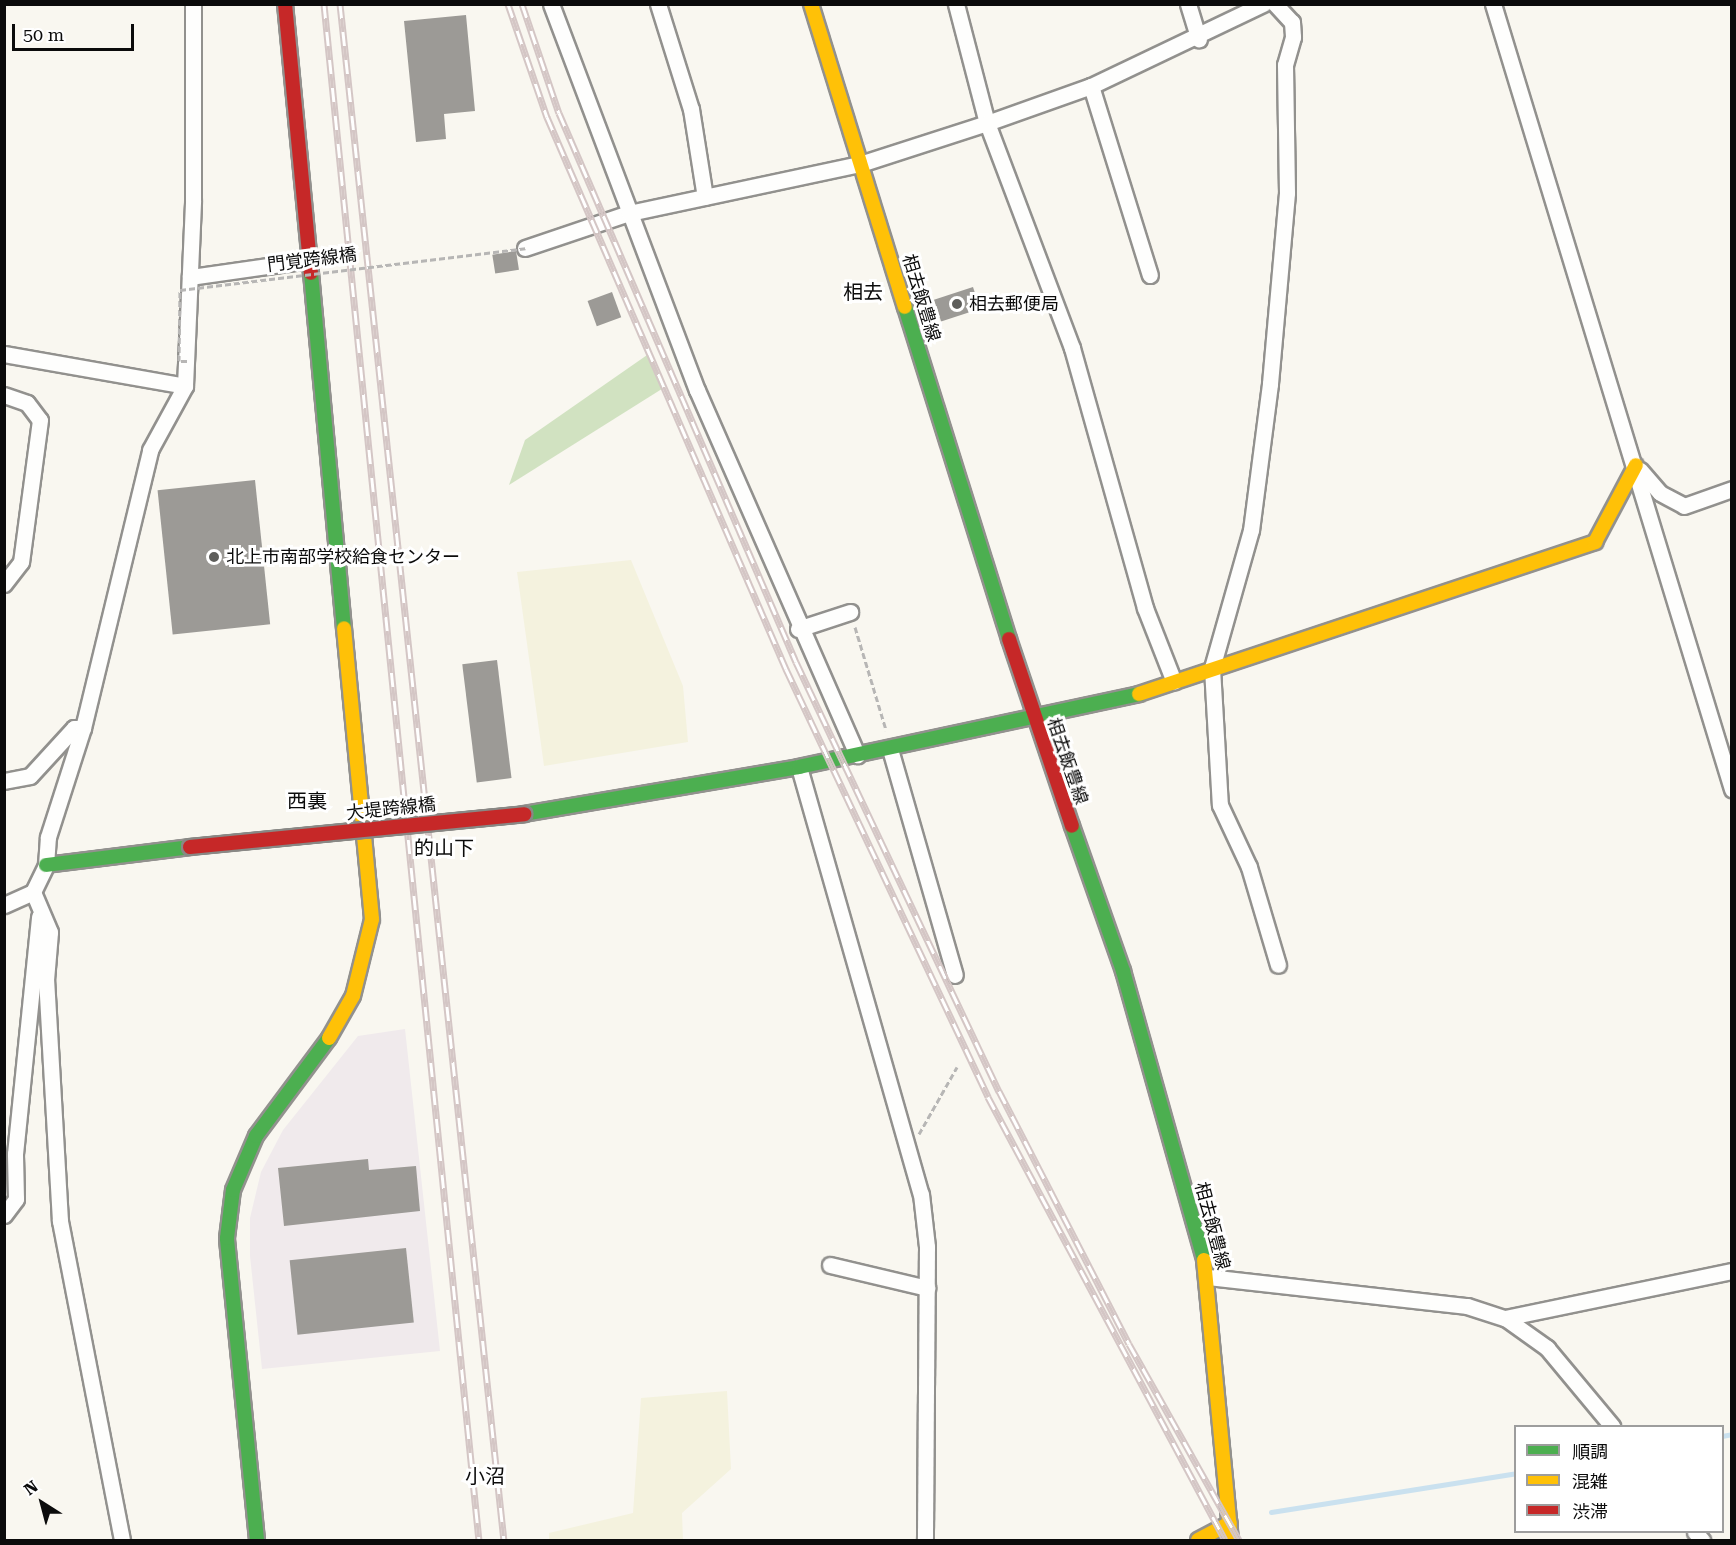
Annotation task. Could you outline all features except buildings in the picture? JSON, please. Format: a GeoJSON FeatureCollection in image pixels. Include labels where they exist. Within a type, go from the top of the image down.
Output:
{"type":"FeatureCollection","features":[{"type":"Feature","properties":{"kind":"street"},"geometry":{"type":"LineString","coordinates":[[4,1215],[16,1199],[15,1154],[39,916],[33,892],[46,865],[48,837],[82,728],[150,450],[186,386],[190,277],[193,4]]}},
{"type":"Feature","properties":{"kind":"street"},"geometry":{"type":"LineString","coordinates":[[257,1540],[227,1239],[233,1190],[256,1136],[333,1033],[353,996],[372,919],[285,4]]}},
{"type":"Feature","properties":{"kind":"street"},"geometry":{"type":"LineString","coordinates":[[551,4],[628,213],[798,629],[857,755]]}},
{"type":"Feature","properties":{"kind":"street"},"geometry":{"type":"LineString","coordinates":[[658,4],[691,109],[705,197]]}},
{"type":"Feature","properties":{"kind":"street","name":"相去飯豊線"},"geometry":{"type":"LineString","coordinates":[[811,4],[1034,720],[1123,971],[1208,1277],[1231,1540]]}},
{"type":"Feature","properties":{"kind":"street"},"geometry":{"type":"LineString","coordinates":[[956,4],[987,123],[1072,348],[1145,608],[1174,682]]}},
{"type":"Feature","properties":{"kind":"street"},"geometry":{"type":"LineString","coordinates":[[1188,4],[1199,39]]}},
{"type":"Feature","properties":{"kind":"street"},"geometry":{"type":"LineString","coordinates":[[525,248],[628,213],[860,164],[987,123],[1091,86],[1199,39],[1263,4]]}},
{"type":"Feature","properties":{"kind":"street"},"geometry":{"type":"LineString","coordinates":[[1275,4],[1292,22],[1293,37],[1285,65],[1287,193],[1270,384],[1251,530],[1212,668],[1220,805],[1249,867],[1278,965]]}},
{"type":"Feature","properties":{"kind":"street"},"geometry":{"type":"LineString","coordinates":[[1492,4],[1636,465],[1731,789]]}},
{"type":"Feature","properties":{"kind":"street"},"geometry":{"type":"LineString","coordinates":[[1091,86],[1150,275]]}},
{"type":"Feature","properties":{"kind":"street"},"geometry":{"type":"LineString","coordinates":[[190,277],[310,260]]}},
{"type":"Feature","properties":{"kind":"street"},"geometry":{"type":"LineString","coordinates":[[4,354],[186,386]]}},
{"type":"Feature","properties":{"kind":"street"},"geometry":{"type":"LineString","coordinates":[[4,395],[27,403],[40,420],[21,562],[4,584]]}},
{"type":"Feature","properties":{"kind":"street"},"geometry":{"type":"LineString","coordinates":[[1636,465],[1660,493],[1684,506],[1731,489]]}},
{"type":"Feature","properties":{"kind":"street","name":"大堤跨線橋"},"geometry":{"type":"LineString","coordinates":[[46,865],[190,847],[524,814],[799,767],[1034,720],[1174,682],[1595,542],[1636,465]]}},
{"type":"Feature","properties":{"kind":"street"},"geometry":{"type":"LineString","coordinates":[[798,629],[850,612]]}},
{"type":"Feature","properties":{"kind":"street"},"geometry":{"type":"LineString","coordinates":[[4,781],[30,776],[74,728],[82,728]]}},
{"type":"Feature","properties":{"kind":"street"},"geometry":{"type":"LineString","coordinates":[[890,749],[955,975]]}},
{"type":"Feature","properties":{"kind":"street"},"geometry":{"type":"LineString","coordinates":[[799,767],[911,1148],[927,1247],[925,1540]]}},
{"type":"Feature","properties":{"kind":"street"},"geometry":{"type":"LineString","coordinates":[[4,905],[33,892]]}},
{"type":"Feature","properties":{"kind":"street"},"geometry":{"type":"LineString","coordinates":[[39,916],[50,932],[46,980],[60,1221],[122,1540]]}},
{"type":"Feature","properties":{"kind":"street"},"geometry":{"type":"LineString","coordinates":[[830,1265],[927,1288]]}},
{"type":"Feature","properties":{"kind":"street"},"geometry":{"type":"LineString","coordinates":[[1505,1318],[1731,1271]]}},
{"type":"Feature","properties":{"kind":"street"},"geometry":{"type":"LineString","coordinates":[[1208,1277],[1444,1303],[1505,1318],[1547,1347],[1611,1425]]}},
{"type":"Feature","properties":{"kind":"street"},"geometry":{"type":"LineString","coordinates":[[1198,1540],[1230,1523]]}},
{"type":"Feature","properties":{"kind":"path","name":"門覚跨線橋"},"geometry":{"type":"LineString","coordinates":[[187,361],[180,361],[180,290],[525,248]]}},
{"type":"Feature","properties":{"kind":"path"},"geometry":{"type":"LineString","coordinates":[[850,612],[890,749]]}},
{"type":"Feature","properties":{"kind":"path"},"geometry":{"type":"LineString","coordinates":[[911,1148],[957,1067]]}},
{"type":"Feature","properties":{"kind":"shaded area"},"geometry":{"type":"Polygon","coordinates":[[[631,560],[683,686],[688,742],[544,766],[517,572],[631,560]]]}},
{"type":"Feature","properties":{"kind":"shaded area"},"geometry":{"type":"Polygon","coordinates":[[[405,1029],[440,1351],[262,1369],[250,1256],[250,1218],[261,1172],[283,1130],[358,1036],[405,1029]]]}},
{"type":"Feature","properties":{"kind":"shaded area"},"geometry":{"type":"Polygon","coordinates":[[[727,1391],[731,1469],[682,1513],[683,1540],[549,1540],[549,1533],[633,1513],[641,1398],[727,1391]]]}},
{"type":"Feature","properties":{"kind":"green space"},"geometry":{"type":"Polygon","coordinates":[[[650,353],[665,387],[509,485],[525,440],[650,353]]]}},
{"type":"Feature","properties":{"kind":"waterway"},"geometry":{"type":"LineString","coordinates":[[1724,1436],[1732,1434]]}},
{"type":"Feature","properties":{"kind":"waterway"},"geometry":{"type":"LineString","coordinates":[[1271,1512],[1514,1473]]}},
{"type":"Feature","properties":{"kind":"railway"},"geometry":{"type":"LineString","coordinates":[[324,4],[479,1540]]}},
{"type":"Feature","properties":{"kind":"railway"},"geometry":{"type":"LineString","coordinates":[[340,4],[504,1540]]}},
{"type":"Feature","properties":{"kind":"railway"},"geometry":{"type":"LineString","coordinates":[[508,4],[547,117],[786,669],[988,1097],[1225,1540]]}},
{"type":"Feature","properties":{"kind":"railway"},"geometry":{"type":"LineString","coordinates":[[522,4],[559,113],[796,662],[999,1091],[1129,1344],[1239,1540]]}},
{"type":"Feature","properties":{"kind":"traffic: fast"},"geometry":{"type":"LineString","coordinates":[[311,273],[344,628]]}},
{"type":"Feature","properties":{"kind":"traffic: fast"},"geometry":{"type":"LineString","coordinates":[[905,307],[1009,639]]}},
{"type":"Feature","properties":{"kind":"traffic: fast"},"geometry":{"type":"LineString","coordinates":[[524,814],[799,767],[1139,694]]}},
{"type":"Feature","properties":{"kind":"traffic: fast"},"geometry":{"type":"LineString","coordinates":[[1072,826],[1123,971],[1204,1260]]}},
{"type":"Feature","properties":{"kind":"traffic: fast"},"geometry":{"type":"LineString","coordinates":[[46,865],[190,847]]}},
{"type":"Feature","properties":{"kind":"traffic: fast"},"geometry":{"type":"LineString","coordinates":[[257,1540],[227,1238],[233,1190],[256,1136],[329,1038]]}},
{"type":"Feature","properties":{"kind":"traffic: slow"},"geometry":{"type":"LineString","coordinates":[[811,4],[905,307]]}},
{"type":"Feature","properties":{"kind":"traffic: slow"},"geometry":{"type":"LineString","coordinates":[[1139,694],[1595,542],[1636,465]]}},
{"type":"Feature","properties":{"kind":"traffic: slow"},"geometry":{"type":"LineString","coordinates":[[329,1038],[353,996],[372,919],[344,628]]}},
{"type":"Feature","properties":{"kind":"traffic: slow"},"geometry":{"type":"LineString","coordinates":[[1204,1260],[1231,1540]]}},
{"type":"Feature","properties":{"kind":"traffic: slow"},"geometry":{"type":"LineString","coordinates":[[1198,1540],[1230,1523]]}},
{"type":"Feature","properties":{"kind":"traffic: jam"},"geometry":{"type":"LineString","coordinates":[[285,4],[311,273]]}},
{"type":"Feature","properties":{"kind":"traffic: jam"},"geometry":{"type":"LineString","coordinates":[[1009,639],[1072,826]]}},
{"type":"Feature","properties":{"kind":"traffic: jam"},"geometry":{"type":"LineString","coordinates":[[190,847],[524,814]]}},
{"type":"Feature","properties":{"kind":"place","name":"相去郵便局"},"geometry":{"type":"Point","coordinates":[957,304]}},
{"type":"Feature","properties":{"kind":"place","name":"北上市南部学校給食センター"},"geometry":{"type":"Point","coordinates":[214,557]}},
{"type":"Feature","properties":{"kind":"district","name":"相去"},"geometry":{"type":"Point","coordinates":[863,292]}},
{"type":"Feature","properties":{"kind":"district","name":"西裏"},"geometry":{"type":"Point","coordinates":[307,801]}},
{"type":"Feature","properties":{"kind":"district","name":"的山下"},"geometry":{"type":"Point","coordinates":[444,848]}},
{"type":"Feature","properties":{"kind":"district","name":"小沼"},"geometry":{"type":"Point","coordinates":[485,1476]}}]}
